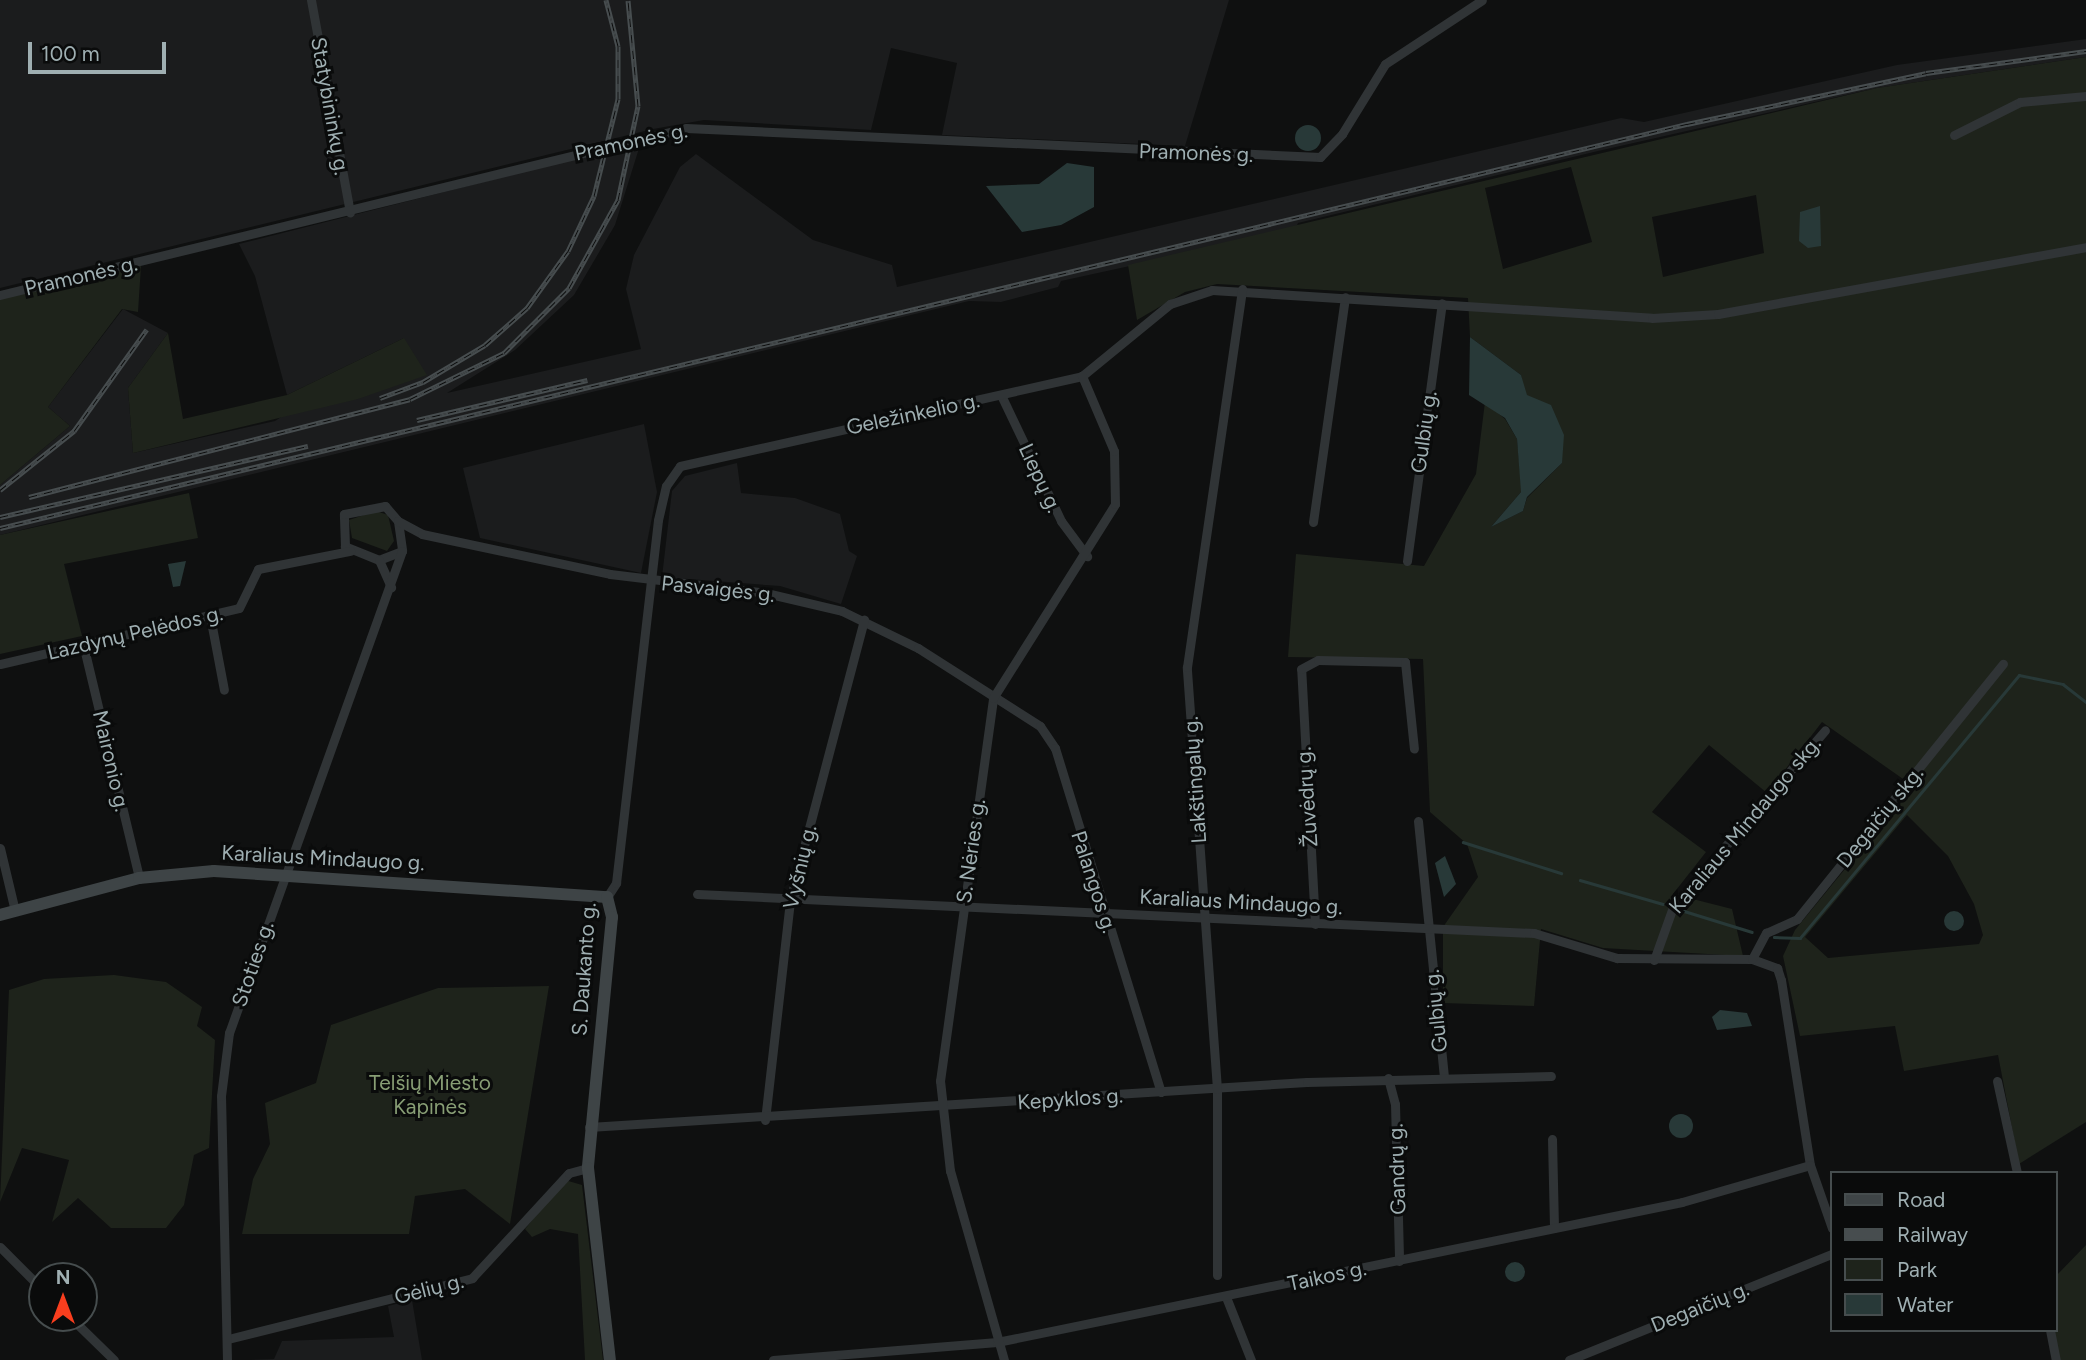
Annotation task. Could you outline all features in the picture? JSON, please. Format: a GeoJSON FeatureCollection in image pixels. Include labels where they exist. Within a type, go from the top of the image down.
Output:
{"type":"FeatureCollection","features":[{"type":"Feature","properties":{"kind":"main road","name":"Karaliaus Mindaugo g."},"geometry":{"type":"LineString","coordinates":[[0,915],[139,878],[285,872],[607,897]]}},
{"type":"Feature","properties":{"kind":"main road","name":"S. Daukanto g."},"geometry":{"type":"LineString","coordinates":[[607,897],[612,917],[589,1128],[588,1168],[610,1360]]}},
{"type":"Feature","properties":{"kind":"street","name":"Statybininkų g."},"geometry":{"type":"LineString","coordinates":[[311,0],[350,212]]}},
{"type":"Feature","properties":{"kind":"street","name":"Pramonės g."},"geometry":{"type":"LineString","coordinates":[[0,295],[350,212],[686,128],[1320,157],[1342,134],[1385,64],[1482,0]]}},
{"type":"Feature","properties":{"kind":"street"},"geometry":{"type":"LineString","coordinates":[[1954,135],[2020,102],[2086,96]]}},
{"type":"Feature","properties":{"kind":"street","name":"Geležinkelio g."},"geometry":{"type":"LineString","coordinates":[[651,582],[663,496],[680,466],[1082,376],[1170,304],[1212,290],[1242,289],[1652,318],[1718,314],[2086,247]]}},
{"type":"Feature","properties":{"kind":"street","name":"Lakštingalų g."},"geometry":{"type":"LineString","coordinates":[[1217,1275],[1217,1089],[1187,667],[1242,289]]}},
{"type":"Feature","properties":{"kind":"street"},"geometry":{"type":"LineString","coordinates":[[1313,522],[1345,296]]}},
{"type":"Feature","properties":{"kind":"street","name":"Gulbių g."},"geometry":{"type":"LineString","coordinates":[[1407,561],[1442,303]]}},
{"type":"Feature","properties":{"kind":"street","name":"S. Nėries g."},"geometry":{"type":"LineString","coordinates":[[1004,1360],[950,1171],[941,1107],[964,909],[993,698],[1087,556],[1115,504],[1118,475],[1082,376]]}},
{"type":"Feature","properties":{"kind":"street","name":"Liepų g."},"geometry":{"type":"LineString","coordinates":[[1001,395],[1061,521],[1087,556]]}},
{"type":"Feature","properties":{"kind":"street"},"geometry":{"type":"LineString","coordinates":[[326,552],[341,529],[344,514],[379,505],[398,521],[402,549]]}},
{"type":"Feature","properties":{"kind":"street","name":"Pasvaigės g."},"geometry":{"type":"LineString","coordinates":[[398,521],[422,534],[651,582],[793,597],[864,620],[993,698]]}},
{"type":"Feature","properties":{"kind":"street"},"geometry":{"type":"LineString","coordinates":[[341,529],[350,551],[379,560],[402,549],[422,534]]}},
{"type":"Feature","properties":{"kind":"street","name":"Stoties g."},"geometry":{"type":"LineString","coordinates":[[227,1360],[223,1066],[285,872],[391,587],[402,549]]}},
{"type":"Feature","properties":{"kind":"street","name":"Lazdynų Pelėdos g."},"geometry":{"type":"LineString","coordinates":[[0,664],[210,616],[247,602],[258,569],[326,552],[350,551]]}},
{"type":"Feature","properties":{"kind":"street"},"geometry":{"type":"LineString","coordinates":[[379,560],[391,587]]}},
{"type":"Feature","properties":{"kind":"street","name":"S. Daukanto g."},"geometry":{"type":"LineString","coordinates":[[607,897],[616,883],[651,582]]}},
{"type":"Feature","properties":{"kind":"street"},"geometry":{"type":"LineString","coordinates":[[210,616],[224,690]]}},
{"type":"Feature","properties":{"kind":"street","name":"Vyšnių g."},"geometry":{"type":"LineString","coordinates":[[765,1120],[790,900],[864,620]]}},
{"type":"Feature","properties":{"kind":"street","name":"Maironio g."},"geometry":{"type":"LineString","coordinates":[[83,644],[139,878]]}},
{"type":"Feature","properties":{"kind":"street","name":"Žuvėdrų g."},"geometry":{"type":"LineString","coordinates":[[1315,924],[1301,669],[1318,660],[1405,662],[1414,749]]}},
{"type":"Feature","properties":{"kind":"street","name":"Degaičių skg."},"geometry":{"type":"LineString","coordinates":[[1752,959],[1766,933],[1797,919],[2003,664]]}},
{"type":"Feature","properties":{"kind":"street","name":"Palangos g."},"geometry":{"type":"LineString","coordinates":[[993,698],[1052,741],[1161,1093]]}},
{"type":"Feature","properties":{"kind":"street","name":"Karaliaus Mindaugo skg."},"geometry":{"type":"LineString","coordinates":[[1654,960],[1673,908],[1825,730]]}},
{"type":"Feature","properties":{"kind":"street","name":"Gulbių g."},"geometry":{"type":"LineString","coordinates":[[1418,821],[1427,931],[1444,1075]]}},
{"type":"Feature","properties":{"kind":"street"},"geometry":{"type":"LineString","coordinates":[[0,848],[15,911]]}},
{"type":"Feature","properties":{"kind":"street","name":"Karaliaus Mindaugo g."},"geometry":{"type":"LineString","coordinates":[[697,894],[1427,931],[1534,933],[1617,958],[1752,959],[1777,968],[1810,1166]]}},
{"type":"Feature","properties":{"kind":"street","name":"Kepyklos g."},"geometry":{"type":"LineString","coordinates":[[589,1128],[765,1120],[1388,1078],[1444,1075],[1551,1076]]}},
{"type":"Feature","properties":{"kind":"street","name":"Gandrų g."},"geometry":{"type":"LineString","coordinates":[[1388,1078],[1395,1104],[1399,1261]]}},
{"type":"Feature","properties":{"kind":"street"},"geometry":{"type":"LineString","coordinates":[[1997,1081],[2017,1171]]}},
{"type":"Feature","properties":{"kind":"street"},"geometry":{"type":"LineString","coordinates":[[1552,1139],[1553,1228]]}},
{"type":"Feature","properties":{"kind":"street"},"geometry":{"type":"LineString","coordinates":[[1810,1166],[1830,1222]]}},
{"type":"Feature","properties":{"kind":"street","name":"Taikos g."},"geometry":{"type":"LineString","coordinates":[[773,1360],[894,1355],[997,1342],[1682,1202],[1810,1166]]}},
{"type":"Feature","properties":{"kind":"street","name":"Gėlių g."},"geometry":{"type":"LineString","coordinates":[[228,1339],[472,1278],[569,1173],[588,1168]]}},
{"type":"Feature","properties":{"kind":"street"},"geometry":{"type":"LineString","coordinates":[[0,1247],[28,1275]]}},
{"type":"Feature","properties":{"kind":"street","name":"Degaičių g."},"geometry":{"type":"LineString","coordinates":[[1569,1360],[1830,1255]]}},
{"type":"Feature","properties":{"kind":"street"},"geometry":{"type":"LineString","coordinates":[[1226,1297],[1248,1359]]}},
{"type":"Feature","properties":{"kind":"street"},"geometry":{"type":"LineString","coordinates":[[85,1332],[114,1360]]}},
{"type":"Feature","properties":{"kind":"street"},"geometry":{"type":"LineString","coordinates":[[2050,1332],[2056,1360]]}},
{"type":"Feature","properties":{"kind":"shaded area"},"geometry":{"type":"Polygon","coordinates":[[[0,0],[1229,0],[1185,146],[942,135],[957,63],[891,48],[871,130],[704,120],[653,129],[0,288],[0,0]]]}},
{"type":"Feature","properties":{"kind":"shaded area"},"geometry":{"type":"Polygon","coordinates":[[[2086,39],[2086,57],[1877,88],[1598,151],[1298,223],[1295,230],[1061,281],[1058,287],[1001,302],[969,301],[0,535],[0,485],[70,426],[48,407],[123,309],[168,333],[128,388],[133,453],[275,421],[404,338],[287,395],[255,276],[239,244],[641,142],[615,225],[574,295],[515,350],[447,393],[641,349],[626,289],[634,255],[680,167],[696,154],[813,240],[892,265],[897,287],[1621,118],[1644,122],[1897,65],[2086,39]]]}},
{"type":"Feature","properties":{"kind":"shaded area"},"geometry":{"type":"Polygon","coordinates":[[[644,424],[657,492],[641,573],[480,538],[463,468],[644,424]]]}},
{"type":"Feature","properties":{"kind":"shaded area"},"geometry":{"type":"Polygon","coordinates":[[[737,463],[741,493],[795,498],[840,514],[849,551],[857,556],[841,604],[780,586],[662,577],[672,491],[685,476],[737,463]]]}},
{"type":"Feature","properties":{"kind":"shaded area"},"geometry":{"type":"Polygon","coordinates":[[[412,1300],[422,1360],[249,1360],[274,1359],[282,1341],[394,1337],[388,1306],[412,1300]]]}},
{"type":"Feature","properties":{"kind":"green space"},"geometry":{"type":"Polygon","coordinates":[[[2086,57],[2086,1122],[2019,1164],[1998,1055],[1904,1071],[1895,1026],[1800,1036],[1783,956],[1795,930],[1913,786],[1822,722],[1767,793],[1709,745],[1652,812],[1706,852],[1673,894],[1732,909],[1743,956],[1603,948],[1541,929],[1534,1006],[1443,1003],[1443,927],[1478,877],[1467,844],[1430,812],[1423,659],[1288,657],[1296,554],[1424,566],[1476,474],[1485,402],[1505,419],[1517,439],[1521,483],[1521,492],[1491,527],[1523,511],[1527,498],[1562,463],[1562,444],[1523,391],[1521,375],[1470,337],[1468,298],[1217,284],[1185,292],[1137,320],[1128,265],[1877,88],[2086,57]],[[1571,167],[1485,188],[1503,269],[1592,242],[1571,167]],[[1756,195],[1652,217],[1663,277],[1764,253],[1756,195]],[[1907,815],[1805,937],[1828,958],[1979,944],[1983,935],[1974,904],[1948,856],[1907,815]]]}},
{"type":"Feature","properties":{"kind":"green space"},"geometry":{"type":"Polygon","coordinates":[[[141,266],[138,312],[122,309],[48,407],[70,426],[0,485],[0,299],[141,266]]]}},
{"type":"Feature","properties":{"kind":"green space"},"geometry":{"type":"Polygon","coordinates":[[[168,333],[183,419],[287,395],[404,338],[427,375],[358,399],[133,453],[128,388],[168,333]]]}},
{"type":"Feature","properties":{"kind":"green space"},"geometry":{"type":"Polygon","coordinates":[[[189,493],[198,538],[64,564],[82,636],[0,654],[0,535],[189,493]]]}},
{"type":"Feature","properties":{"kind":"green space"},"geometry":{"type":"Polygon","coordinates":[[[376,511],[388,515],[394,541],[387,551],[352,538],[349,520],[376,511]]]}},
{"type":"Feature","properties":{"kind":"green space"},"geometry":{"type":"Polygon","coordinates":[[[114,975],[166,982],[202,1007],[197,1026],[215,1040],[209,1148],[194,1155],[184,1205],[166,1228],[111,1228],[78,1198],[52,1222],[69,1160],[22,1148],[0,1202],[9,990],[44,979],[114,975]]]}},
{"type":"Feature","properties":{"kind":"green space","name":"Telšių Miesto Kapinės"},"geometry":{"type":"Polygon","coordinates":[[[549,986],[510,1224],[465,1189],[415,1196],[409,1234],[242,1234],[253,1179],[270,1144],[265,1103],[316,1083],[331,1025],[438,988],[549,986]]]}},
{"type":"Feature","properties":{"kind":"green space"},"geometry":{"type":"Polygon","coordinates":[[[565,1180],[582,1185],[603,1360],[585,1360],[578,1234],[550,1229],[532,1237],[525,1229],[565,1180]]]}},
{"type":"Feature","properties":{"kind":"green space"},"geometry":{"type":"Polygon","coordinates":[[[2086,1245],[2086,1360],[2056,1360],[2051,1332],[2058,1332],[2058,1274],[2086,1245]]]}},
{"type":"Feature","properties":{"kind":"water"},"geometry":{"type":"Polygon","coordinates":[[[1308,125],[1317,129],[1321,138],[1317,147],[1308,151],[1299,147],[1295,138],[1299,129],[1308,125]]]}},
{"type":"Feature","properties":{"kind":"water"},"geometry":{"type":"Polygon","coordinates":[[[1067,163],[1094,167],[1094,207],[1061,225],[1022,232],[986,186],[1039,184],[1067,163]]]}},
{"type":"Feature","properties":{"kind":"water"},"geometry":{"type":"Polygon","coordinates":[[[1820,206],[1821,246],[1808,248],[1799,241],[1800,212],[1820,206]]]}},
{"type":"Feature","properties":{"kind":"water"},"geometry":{"type":"Polygon","coordinates":[[[1470,337],[1521,375],[1527,395],[1551,405],[1564,435],[1562,463],[1527,497],[1523,511],[1491,527],[1521,492],[1517,439],[1505,418],[1469,395],[1470,337]]]}},
{"type":"Feature","properties":{"kind":"water"},"geometry":{"type":"Polygon","coordinates":[[[186,561],[180,586],[173,587],[168,564],[186,561]]]}},
{"type":"Feature","properties":{"kind":"water"},"geometry":{"type":"Polygon","coordinates":[[[1445,856],[1456,884],[1444,897],[1435,863],[1445,856]]]}},
{"type":"Feature","properties":{"kind":"water"},"geometry":{"type":"Polygon","coordinates":[[[1954,911],[1961,914],[1964,921],[1961,928],[1954,931],[1947,928],[1944,921],[1947,914],[1954,911]]]}},
{"type":"Feature","properties":{"kind":"water"},"geometry":{"type":"Polygon","coordinates":[[[1720,1010],[1747,1013],[1752,1026],[1717,1030],[1712,1017],[1720,1010]]]}},
{"type":"Feature","properties":{"kind":"water"},"geometry":{"type":"Polygon","coordinates":[[[1681,1114],[1690,1117],[1693,1126],[1690,1135],[1681,1138],[1672,1135],[1669,1126],[1672,1117],[1681,1114]]]}},
{"type":"Feature","properties":{"kind":"water"},"geometry":{"type":"Polygon","coordinates":[[[1515,1262],[1522,1265],[1525,1272],[1522,1279],[1515,1282],[1508,1279],[1505,1272],[1508,1265],[1515,1262]]]}},
{"type":"Feature","properties":{"kind":"waterway"},"geometry":{"type":"LineString","coordinates":[[1774,937],[1800,938],[2019,675],[2063,684],[2086,702]]}},
{"type":"Feature","properties":{"kind":"waterway"},"geometry":{"type":"LineString","coordinates":[[1463,842],[1561,873]]}},
{"type":"Feature","properties":{"kind":"waterway"},"geometry":{"type":"LineString","coordinates":[[1580,880],[1663,904]]}},
{"type":"Feature","properties":{"kind":"waterway"},"geometry":{"type":"LineString","coordinates":[[1681,910],[1752,932]]}},
{"type":"Feature","properties":{"kind":"railway"},"geometry":{"type":"LineString","coordinates":[[380,398],[423,382],[485,345],[527,308],[568,251],[594,196],[618,99],[618,46],[606,0]]}},
{"type":"Feature","properties":{"kind":"railway"},"geometry":{"type":"LineString","coordinates":[[29,497],[410,399],[504,353],[569,288],[618,200],[638,106],[628,0]]}},
{"type":"Feature","properties":{"kind":"railway"},"geometry":{"type":"LineString","coordinates":[[0,528],[1687,124],[1926,73],[2086,51]]}},
{"type":"Feature","properties":{"kind":"railway"},"geometry":{"type":"LineString","coordinates":[[0,490],[74,431],[147,329]]}},
{"type":"Feature","properties":{"kind":"railway"},"geometry":{"type":"LineString","coordinates":[[417,420],[587,380]]}},
{"type":"Feature","properties":{"kind":"railway"},"geometry":{"type":"LineString","coordinates":[[0,517],[308,446]]}}]}
